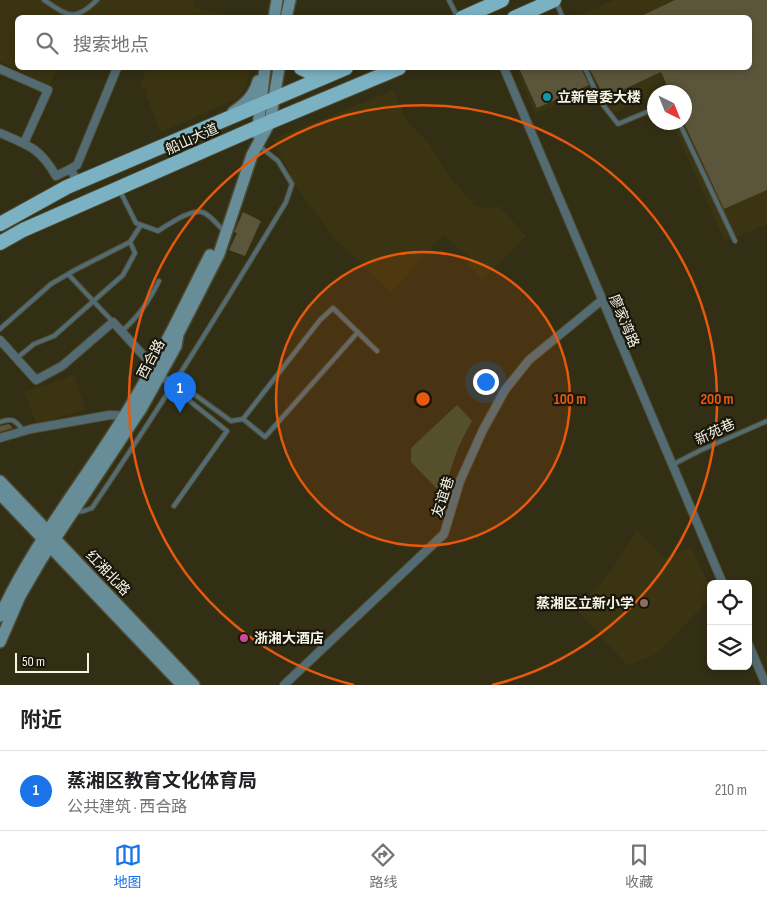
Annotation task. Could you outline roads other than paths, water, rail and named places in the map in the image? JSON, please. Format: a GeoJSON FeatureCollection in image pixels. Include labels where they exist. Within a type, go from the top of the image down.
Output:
{"type":"FeatureCollection","features":[{"type":"Feature","properties":{"kind":"highway"},"geometry":{"type":"LineString","coordinates":[[467,15],[502,0]]}},
{"type":"Feature","properties":{"kind":"highway"},"geometry":{"type":"LineString","coordinates":[[521,15],[555,0]]}},
{"type":"Feature","properties":{"kind":"highway"},"geometry":{"type":"LineString","coordinates":[[305,70],[321,74],[339,70]]}},
{"type":"Feature","properties":{"kind":"highway","name":"船山大道"},"geometry":{"type":"LineString","coordinates":[[0,224],[78,182],[339,70]]}},
{"type":"Feature","properties":{"kind":"highway","name":"船山大道"},"geometry":{"type":"LineString","coordinates":[[0,243],[23,230],[264,124],[394,70]]}},
{"type":"Feature","properties":{"kind":"main road"},"geometry":{"type":"LineString","coordinates":[[274,15],[277,0]]}},
{"type":"Feature","properties":{"kind":"main road"},"geometry":{"type":"LineString","coordinates":[[287,15],[290,0]]}},
{"type":"Feature","properties":{"kind":"main road"},"geometry":{"type":"LineString","coordinates":[[213,125],[243,105],[254,94],[263,70]]}},
{"type":"Feature","properties":{"kind":"main road","name":"西合路"},"geometry":{"type":"LineString","coordinates":[[154,372],[176,346],[178,334],[219,254],[264,124],[260,105],[264,70]]}},
{"type":"Feature","properties":{"kind":"main road","name":"西合路"},"geometry":{"type":"LineString","coordinates":[[0,642],[20,596],[49,539],[73,512],[130,417],[154,372],[212,251],[275,97],[279,70]]}},
{"type":"Feature","properties":{"kind":"main road","name":"西合路"},"geometry":{"type":"LineString","coordinates":[[0,616],[11,592],[49,539],[130,417]]}},
{"type":"Feature","properties":{"kind":"main road","name":"红湘北路"},"geometry":{"type":"LineString","coordinates":[[0,481],[49,539],[182,685]]}},
{"type":"Feature","properties":{"kind":"main road","name":"红湘北路"},"geometry":{"type":"LineString","coordinates":[[0,494],[49,539],[194,685]]}},
{"type":"Feature","properties":{"kind":"street"},"geometry":{"type":"LineString","coordinates":[[0,69],[48,90],[24,143]]}},
{"type":"Feature","properties":{"kind":"street"},"geometry":{"type":"LineString","coordinates":[[0,133],[24,143],[46,160],[56,176],[70,169],[77,165],[116,70]]}},
{"type":"Feature","properties":{"kind":"street","name":"廖家湾路"},"geometry":{"type":"LineString","coordinates":[[505,70],[721,580]]}},
{"type":"Feature","properties":{"kind":"street"},"geometry":{"type":"LineString","coordinates":[[70,169],[78,182]]}},
{"type":"Feature","properties":{"kind":"street","name":"友谊巷"},"geometry":{"type":"LineString","coordinates":[[284,685],[444,534],[460,481],[483,430],[505,390],[530,360],[602,300]]}},
{"type":"Feature","properties":{"kind":"street"},"geometry":{"type":"LineString","coordinates":[[0,340],[36,380],[62,366],[113,322],[154,372]]}},
{"type":"Feature","properties":{"kind":"street"},"geometry":{"type":"LineString","coordinates":[[0,438],[24,431],[110,415],[130,417]]}},
{"type":"Feature","properties":{"kind":"street"},"geometry":{"type":"LineString","coordinates":[[752,652],[766,685]]}},
{"type":"Feature","properties":{"kind":"lane"},"geometry":{"type":"LineString","coordinates":[[44,0],[66,14],[78,15],[97,0]]}},
{"type":"Feature","properties":{"kind":"lane"},"geometry":{"type":"LineString","coordinates":[[449,0],[458,15]]}},
{"type":"Feature","properties":{"kind":"lane"},"geometry":{"type":"LineString","coordinates":[[555,0],[562,15]]}},
{"type":"Feature","properties":{"kind":"lane"},"geometry":{"type":"LineString","coordinates":[[586,70],[600,101],[618,124],[647,112]]}},
{"type":"Feature","properties":{"kind":"lane"},"geometry":{"type":"LineString","coordinates":[[683,130],[735,241]]}},
{"type":"Feature","properties":{"kind":"lane"},"geometry":{"type":"LineString","coordinates":[[73,512],[92,508],[208,332],[286,202],[292,184],[278,161],[258,144]]}},
{"type":"Feature","properties":{"kind":"lane"},"geometry":{"type":"LineString","coordinates":[[119,189],[136,223],[141,225],[158,231],[185,215],[200,212],[205,213],[220,228]]}},
{"type":"Feature","properties":{"kind":"lane"},"geometry":{"type":"LineString","coordinates":[[0,329],[51,284],[130,242],[141,225]]}},
{"type":"Feature","properties":{"kind":"lane"},"geometry":{"type":"LineString","coordinates":[[17,359],[34,344],[54,336],[123,275],[135,253],[130,242]]}},
{"type":"Feature","properties":{"kind":"lane"},"geometry":{"type":"LineString","coordinates":[[68,274],[113,322]]}},
{"type":"Feature","properties":{"kind":"lane"},"geometry":{"type":"LineString","coordinates":[[122,332],[149,302],[159,281]]}},
{"type":"Feature","properties":{"kind":"lane"},"geometry":{"type":"LineString","coordinates":[[154,372],[176,381],[231,421],[243,419],[320,320],[333,308],[378,351]]}},
{"type":"Feature","properties":{"kind":"lane"},"geometry":{"type":"LineString","coordinates":[[243,419],[265,437],[358,332]]}},
{"type":"Feature","properties":{"kind":"lane"},"geometry":{"type":"LineString","coordinates":[[154,372],[171,388],[228,431],[174,506]]}},
{"type":"Feature","properties":{"kind":"lane"},"geometry":{"type":"LineString","coordinates":[[0,422],[9,418],[14,420],[24,431]]}},
{"type":"Feature","properties":{"kind":"lane","name":"新苑巷"},"geometry":{"type":"LineString","coordinates":[[672,465],[767,421]]}},
{"type":"Feature","properties":{"kind":"place","name":"立新管委大楼"},"geometry":{"type":"Point","coordinates":[547,97]}},
{"type":"Feature","properties":{"kind":"place","name":"蒸湘区教育文化体育局"},"geometry":{"type":"Point","coordinates":[180,413]}},
{"type":"Feature","properties":{"kind":"place","name":"蒸湘区立新小学"},"geometry":{"type":"Point","coordinates":[644,603]}},
{"type":"Feature","properties":{"kind":"place","name":"浙湘大酒店"},"geometry":{"type":"Point","coordinates":[244,638]}}]}
